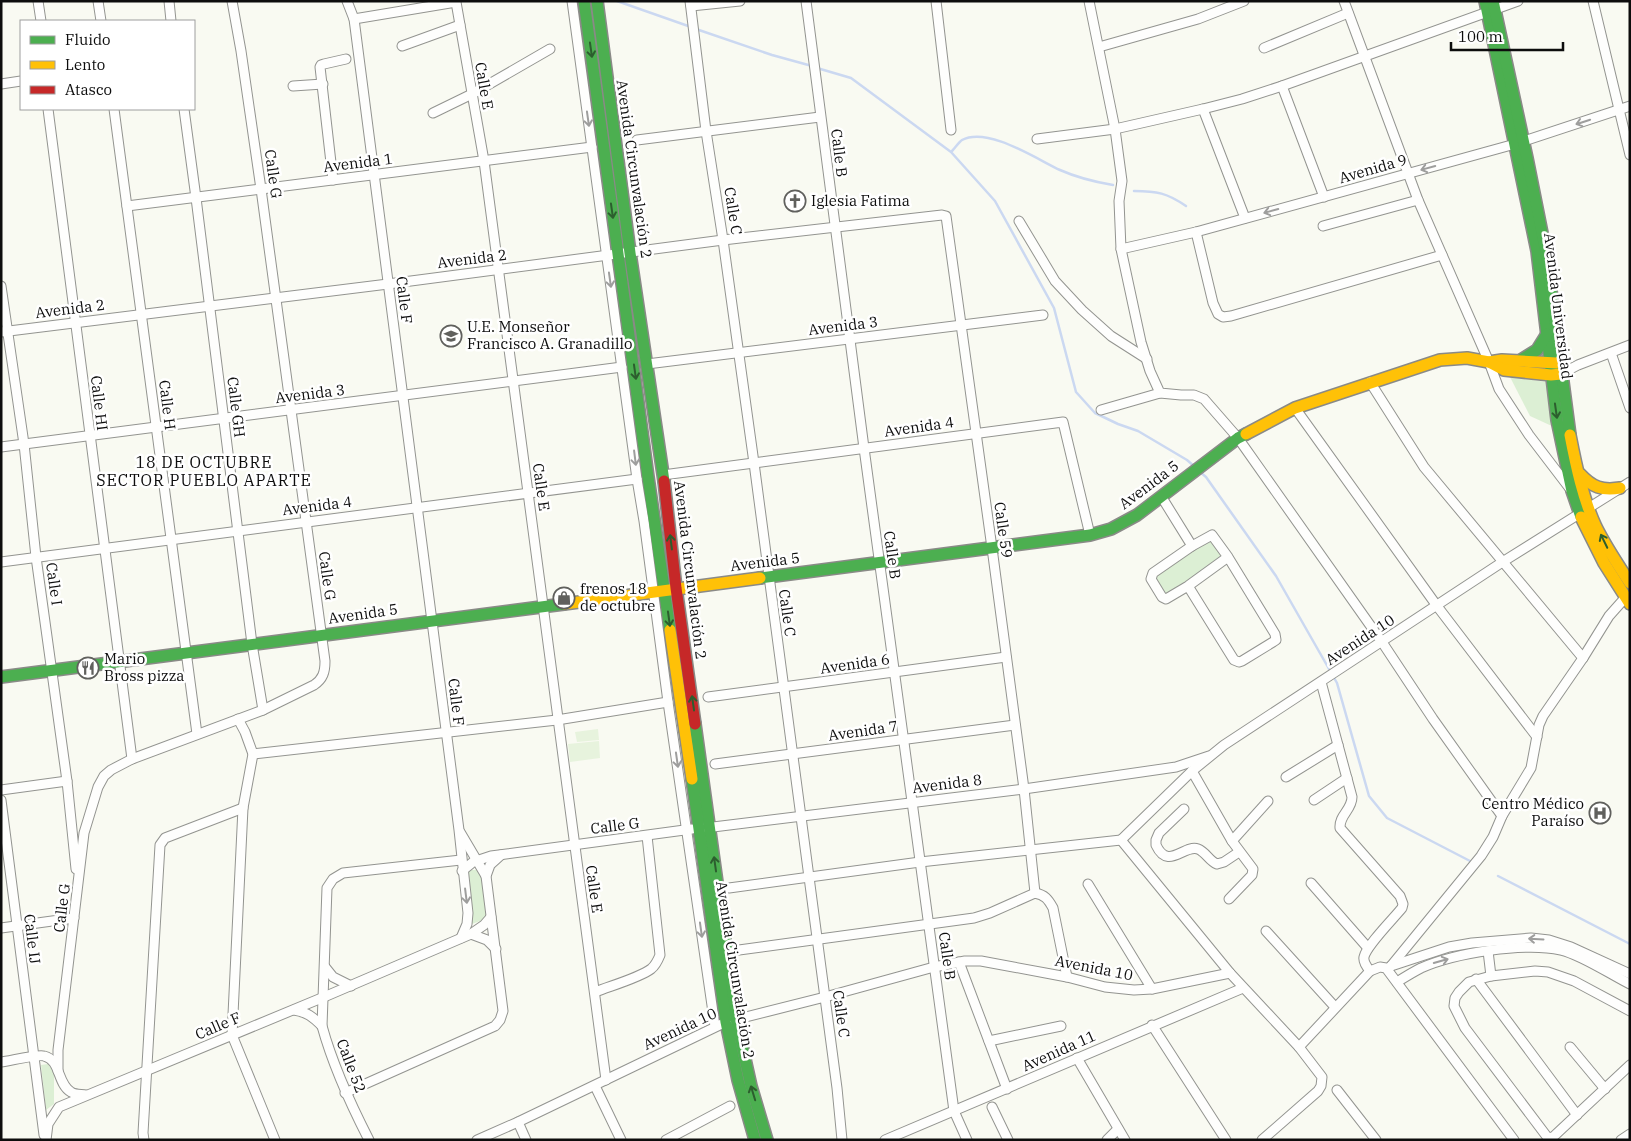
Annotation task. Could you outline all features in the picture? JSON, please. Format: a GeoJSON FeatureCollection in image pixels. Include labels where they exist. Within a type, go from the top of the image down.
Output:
{"type":"FeatureCollection","features":[{"type":"Feature","properties":{"kind":"street"},"geometry":{"type":"LineString","coordinates":[[38,1],[41,20]]}},
{"type":"Feature","properties":{"kind":"street"},"geometry":{"type":"LineString","coordinates":[[98,1],[101,20]]}},
{"type":"Feature","properties":{"kind":"street"},"geometry":{"type":"LineString","coordinates":[[169,1],[171,20]]}},
{"type":"Feature","properties":{"kind":"street","name":"Calle G"},"geometry":{"type":"LineString","coordinates":[[58,1071],[58,1050],[84,833],[98,787],[104,776],[132,759],[262,710],[314,685],[321,680],[325,671],[322,634],[261,189],[232,1]]}},
{"type":"Feature","properties":{"kind":"street","name":"Calle F"},"geometry":{"type":"LineString","coordinates":[[46,1140],[48,1124],[59,1107],[294,1010],[461,938],[467,924],[468,913],[447,733],[354,19],[347,1]]}},
{"type":"Feature","properties":{"kind":"street"},"geometry":{"type":"LineString","coordinates":[[572,1],[592,147],[603,185]]}},
{"type":"Feature","properties":{"kind":"street","name":"Avenida Circunvalación 2"},"geometry":{"type":"LineString","coordinates":[[584,1],[603,185],[672,687],[704,828],[709,948],[738,1080],[755,1140]]}},
{"type":"Feature","properties":{"kind":"street","name":"Avenida Circunvalación 2"},"geometry":{"type":"LineString","coordinates":[[597,1],[630,253],[663,475],[726,1022],[751,1086],[767,1140]]}},
{"type":"Feature","properties":{"kind":"street"},"geometry":{"type":"LineString","coordinates":[[690,4],[740,1]]}},
{"type":"Feature","properties":{"kind":"street","name":"Calle B"},"geometry":{"type":"LineString","coordinates":[[806,1],[849,339],[954,1111],[967,1140]]}},
{"type":"Feature","properties":{"kind":"street"},"geometry":{"type":"LineString","coordinates":[[936,1],[951,130]]}},
{"type":"Feature","properties":{"kind":"street"},"geometry":{"type":"LineString","coordinates":[[1089,1],[1115,129],[1122,181],[1119,201],[1121,249],[1141,342],[1150,371],[1160,393]]}},
{"type":"Feature","properties":{"kind":"street"},"geometry":{"type":"LineString","coordinates":[[1099,47],[1198,19],[1244,1]]}},
{"type":"Feature","properties":{"kind":"street"},"geometry":{"type":"LineString","coordinates":[[1344,1],[1407,174],[1499,389],[1529,435],[1572,491]]}},
{"type":"Feature","properties":{"kind":"street"},"geometry":{"type":"LineString","coordinates":[[1037,139],[1115,129],[1203,109],[1282,86],[1490,6],[1518,1]]}},
{"type":"Feature","properties":{"kind":"street"},"geometry":{"type":"LineString","coordinates":[[1593,1],[1630,156]]}},
{"type":"Feature","properties":{"kind":"street","name":"Calle E"},"geometry":{"type":"LineString","coordinates":[[354,19],[456,2],[484,161],[606,1080]]}},
{"type":"Feature","properties":{"kind":"street","name":"Calle C"},"geometry":{"type":"LineString","coordinates":[[690,4],[784,687],[842,1140]]}},
{"type":"Feature","properties":{"kind":"street","name":"Avenida Universidad"},"geometry":{"type":"LineString","coordinates":[[1490,6],[1519,142],[1546,254],[1557,420],[1572,491],[1630,583]]}},
{"type":"Feature","properties":{"kind":"street"},"geometry":{"type":"LineString","coordinates":[[1264,48],[1348,13]]}},
{"type":"Feature","properties":{"kind":"street"},"geometry":{"type":"LineString","coordinates":[[402,46],[460,25]]}},
{"type":"Feature","properties":{"kind":"street"},"geometry":{"type":"LineString","coordinates":[[433,113],[472,94],[550,49]]}},
{"type":"Feature","properties":{"kind":"street"},"geometry":{"type":"LineString","coordinates":[[333,180],[321,65],[346,59]]}},
{"type":"Feature","properties":{"kind":"street"},"geometry":{"type":"LineString","coordinates":[[1,84],[20,81]]}},
{"type":"Feature","properties":{"kind":"street"},"geometry":{"type":"LineString","coordinates":[[293,86],[323,84]]}},
{"type":"Feature","properties":{"kind":"street"},"geometry":{"type":"LineString","coordinates":[[1282,86],[1324,197]]}},
{"type":"Feature","properties":{"kind":"street","name":"Avenida 9"},"geometry":{"type":"LineString","coordinates":[[1121,249],[1196,232],[1407,174],[1519,142],[1630,106]]}},
{"type":"Feature","properties":{"kind":"street"},"geometry":{"type":"LineString","coordinates":[[1203,109],[1246,218]]}},
{"type":"Feature","properties":{"kind":"street","name":"Calle HI"},"geometry":{"type":"LineString","coordinates":[[48,110],[132,759]]}},
{"type":"Feature","properties":{"kind":"street","name":"Calle H"},"geometry":{"type":"LineString","coordinates":[[114,110],[196,734]]}},
{"type":"Feature","properties":{"kind":"street","name":"Calle GH"},"geometry":{"type":"LineString","coordinates":[[184,110],[262,710]]}},
{"type":"Feature","properties":{"kind":"street"},"geometry":{"type":"LineString","coordinates":[[636,140],[820,117]]}},
{"type":"Feature","properties":{"kind":"street","name":"Avenida Universidad"},"geometry":{"type":"LineString","coordinates":[[1519,142],[1537,251],[1547,334],[1579,472],[1584,511],[1604,563],[1628,601]]}},
{"type":"Feature","properties":{"kind":"street","name":"Avenida 1"},"geometry":{"type":"LineString","coordinates":[[127,206],[592,147]]}},
{"type":"Feature","properties":{"kind":"street"},"geometry":{"type":"LineString","coordinates":[[1323,226],[1418,200]]}},
{"type":"Feature","properties":{"kind":"street","name":"Avenida 2"},"geometry":{"type":"LineString","coordinates":[[4,331],[388,284],[723,240],[946,216]]}},
{"type":"Feature","properties":{"kind":"street","name":"Calle 59"},"geometry":{"type":"LineString","coordinates":[[946,216],[1024,789],[1035,893]]}},
{"type":"Feature","properties":{"kind":"street"},"geometry":{"type":"LineString","coordinates":[[1019,221],[1055,281],[1082,310],[1111,336],[1147,359]]}},
{"type":"Feature","properties":{"kind":"street"},"geometry":{"type":"LineString","coordinates":[[1196,232],[1213,303],[1218,314],[1223,317],[1442,255]]}},
{"type":"Feature","properties":{"kind":"street"},"geometry":{"type":"LineString","coordinates":[[612,255],[622,367],[638,438],[637,479],[650,521]]}},
{"type":"Feature","properties":{"kind":"street","name":"Calle I"},"geometry":{"type":"LineString","coordinates":[[1,286],[4,331],[24,444],[36,557],[68,781],[78,886]]}},
{"type":"Feature","properties":{"kind":"street","name":"Avenida 3"},"geometry":{"type":"LineString","coordinates":[[647,364],[1043,315]]}},
{"type":"Feature","properties":{"kind":"street"},"geometry":{"type":"LineString","coordinates":[[1521,360],[1536,352],[1543,344],[1547,334]]}},
{"type":"Feature","properties":{"kind":"street"},"geometry":{"type":"LineString","coordinates":[[1555,369],[1578,365],[1630,345]]}},
{"type":"Feature","properties":{"kind":"street"},"geometry":{"type":"LineString","coordinates":[[1612,353],[1630,408]]}},
{"type":"Feature","properties":{"kind":"street","name":"Avenida 5"},"geometry":{"type":"LineString","coordinates":[[1,677],[1090,534],[1111,529],[1125,522],[1238,438],[1295,408],[1440,360],[1467,358],[1489,362],[1504,370],[1555,369]]}},
{"type":"Feature","properties":{"kind":"street","name":"Avenida 5"},"geometry":{"type":"LineString","coordinates":[[1489,362],[1521,360],[1555,369]]}},
{"type":"Feature","properties":{"kind":"street","name":"Avenida 3"},"geometry":{"type":"LineString","coordinates":[[1,447],[622,367]]}},
{"type":"Feature","properties":{"kind":"street"},"geometry":{"type":"LineString","coordinates":[[1370,382],[1424,467],[1583,658]]}},
{"type":"Feature","properties":{"kind":"street"},"geometry":{"type":"LineString","coordinates":[[1100,410],[1160,393],[1181,396],[1194,395],[1204,399],[1238,438],[1502,816]]}},
{"type":"Feature","properties":{"kind":"street"},"geometry":{"type":"LineString","coordinates":[[1295,408],[1437,606],[1537,737]]}},
{"type":"Feature","properties":{"kind":"street","name":"Avenida 4"},"geometry":{"type":"LineString","coordinates":[[663,475],[1063,422],[1090,534]]}},
{"type":"Feature","properties":{"kind":"street"},"geometry":{"type":"LineString","coordinates":[[1579,472],[1587,482],[1599,490],[1608,490],[1625,485]]}},
{"type":"Feature","properties":{"kind":"street","name":"Avenida 4"},"geometry":{"type":"LineString","coordinates":[[1,562],[637,479]]}},
{"type":"Feature","properties":{"kind":"street","name":"Avenida 10"},"geometry":{"type":"LineString","coordinates":[[1121,840],[1209,756],[1504,562],[1625,485]]}},
{"type":"Feature","properties":{"kind":"street"},"geometry":{"type":"LineString","coordinates":[[1161,496],[1192,546]]}},
{"type":"Feature","properties":{"kind":"street"},"geometry":{"type":"LineString","coordinates":[[1188,586],[1234,660],[1242,661],[1276,640],[1276,637],[1228,557],[1212,535],[1192,546],[1153,573],[1152,581],[1164,599],[1188,586],[1228,557]]}},
{"type":"Feature","properties":{"kind":"street"},"geometry":{"type":"LineString","coordinates":[[1388,967],[1481,856],[1493,837],[1502,816],[1531,768],[1539,725],[1543,716],[1609,616],[1628,601]]}},
{"type":"Feature","properties":{"kind":"street","name":"Avenida 6"},"geometry":{"type":"LineString","coordinates":[[708,697],[1006,657]]}},
{"type":"Feature","properties":{"kind":"street"},"geometry":{"type":"LineString","coordinates":[[1321,682],[1352,801],[1340,820],[1340,828],[1400,896],[1403,904],[1399,912],[1368,948],[1363,960],[1370,971]]}},
{"type":"Feature","properties":{"kind":"street"},"geometry":{"type":"LineString","coordinates":[[672,687],[668,702],[687,830],[709,948]]}},
{"type":"Feature","properties":{"kind":"street"},"geometry":{"type":"LineString","coordinates":[[253,754],[558,720],[668,702]]}},
{"type":"Feature","properties":{"kind":"street"},"geometry":{"type":"LineString","coordinates":[[238,719],[253,754],[243,808],[232,1035],[276,1140]]}},
{"type":"Feature","properties":{"kind":"street","name":"Avenida 7"},"geometry":{"type":"LineString","coordinates":[[715,764],[1015,725]]}},
{"type":"Feature","properties":{"kind":"street"},"geometry":{"type":"LineString","coordinates":[[1286,777],[1338,745]]}},
{"type":"Feature","properties":{"kind":"street","name":"Avenida 8"},"geometry":{"type":"LineString","coordinates":[[687,830],[1024,789],[1176,767],[1209,756]]}},
{"type":"Feature","properties":{"kind":"street"},"geometry":{"type":"LineString","coordinates":[[1176,767],[1183,780]]}},
{"type":"Feature","properties":{"kind":"street"},"geometry":{"type":"LineString","coordinates":[[1192,771],[1232,841],[1254,871],[1229,899]]}},
{"type":"Feature","properties":{"kind":"street"},"geometry":{"type":"LineString","coordinates":[[1314,800],[1347,778]]}},
{"type":"Feature","properties":{"kind":"street"},"geometry":{"type":"LineString","coordinates":[[1,790],[68,781]]}},
{"type":"Feature","properties":{"kind":"street","name":"Calle IJ"},"geometry":{"type":"LineString","coordinates":[[1,800],[33,1057],[46,1140]]}},
{"type":"Feature","properties":{"kind":"street"},"geometry":{"type":"LineString","coordinates":[[1232,841],[1268,801]]}},
{"type":"Feature","properties":{"kind":"street"},"geometry":{"type":"LineString","coordinates":[[144,1140],[142,1134],[160,844],[165,838],[243,808]]}},
{"type":"Feature","properties":{"kind":"street"},"geometry":{"type":"LineString","coordinates":[[1184,809],[1157,837],[1156,845],[1162,854],[1173,856],[1196,849],[1218,864],[1239,852]]}},
{"type":"Feature","properties":{"kind":"street"},"geometry":{"type":"LineString","coordinates":[[345,1093],[494,1026],[500,1020],[503,1011],[486,876],[459,830]]}},
{"type":"Feature","properties":{"kind":"street","name":"Calle G"},"geometry":{"type":"LineString","coordinates":[[462,871],[477,860],[502,854],[687,830]]}},
{"type":"Feature","properties":{"kind":"street"},"geometry":{"type":"LineString","coordinates":[[595,992],[644,973],[657,963],[660,955],[647,836]]}},
{"type":"Feature","properties":{"kind":"street"},"geometry":{"type":"LineString","coordinates":[[729,888],[920,862],[1121,840],[1243,988],[1300,1046],[1322,1077],[1321,1086],[1318,1091],[1262,1140]]}},
{"type":"Feature","properties":{"kind":"street"},"geometry":{"type":"LineString","coordinates":[[486,876],[490,865],[502,854]]}},
{"type":"Feature","properties":{"kind":"street"},"geometry":{"type":"LineString","coordinates":[[324,997],[327,888],[333,879],[342,873],[461,860]]}},
{"type":"Feature","properties":{"kind":"street"},"geometry":{"type":"LineString","coordinates":[[1311,883],[1368,948]]}},
{"type":"Feature","properties":{"kind":"street"},"geometry":{"type":"LineString","coordinates":[[1088,884],[1152,989]]}},
{"type":"Feature","properties":{"kind":"street"},"geometry":{"type":"LineString","coordinates":[[739,950],[963,920],[983,916],[1035,893],[1047,898],[1052,908],[1067,977]]}},
{"type":"Feature","properties":{"kind":"street"},"geometry":{"type":"LineString","coordinates":[[461,938],[484,925],[491,917]]}},
{"type":"Feature","properties":{"kind":"street"},"geometry":{"type":"LineString","coordinates":[[1,928],[74,918]]}},
{"type":"Feature","properties":{"kind":"street"},"geometry":{"type":"LineString","coordinates":[[1266,931],[1335,1007]]}},
{"type":"Feature","properties":{"kind":"street"},"geometry":{"type":"LineString","coordinates":[[471,934],[487,940],[496,949]]}},
{"type":"Feature","properties":{"kind":"street"},"geometry":{"type":"LineString","coordinates":[[1300,1046],[1370,971],[1449,947],[1531,938],[1548,940],[1571,947],[1630,974]]}},
{"type":"Feature","properties":{"kind":"street"},"geometry":{"type":"LineString","coordinates":[[1397,982],[1434,963],[1488,951],[1526,948],[1562,950],[1630,984]]}},
{"type":"Feature","properties":{"kind":"street"},"geometry":{"type":"LineString","coordinates":[[1488,951],[1491,976]]}},
{"type":"Feature","properties":{"kind":"street","name":"Avenida 10"},"geometry":{"type":"LineString","coordinates":[[476,1140],[596,1086],[726,1022],[934,966],[981,961],[1067,977],[1121,990],[1152,989],[1230,973]]}},
{"type":"Feature","properties":{"kind":"street"},"geometry":{"type":"LineString","coordinates":[[959,962],[1007,1088]]}},
{"type":"Feature","properties":{"kind":"street"},"geometry":{"type":"LineString","coordinates":[[324,967],[333,977],[351,986]]}},
{"type":"Feature","properties":{"kind":"street"},"geometry":{"type":"LineString","coordinates":[[1388,967],[1397,982],[1514,1140]]}},
{"type":"Feature","properties":{"kind":"street"},"geometry":{"type":"LineString","coordinates":[[1630,1011],[1574,981],[1548,972],[1535,971],[1476,979],[1463,986],[1455,998],[1454,1006],[1465,1028],[1546,1137],[1550,1138],[1553,1136],[1630,1064]]}},
{"type":"Feature","properties":{"kind":"street"},"geometry":{"type":"LineString","coordinates":[[1476,979],[1576,1115]]}},
{"type":"Feature","properties":{"kind":"street","name":"Avenida 11"},"geometry":{"type":"LineString","coordinates":[[885,1140],[1152,1025],[1243,988]]}},
{"type":"Feature","properties":{"kind":"street","name":"Calle 52"},"geometry":{"type":"LineString","coordinates":[[324,997],[322,1026],[328,1046],[345,1093],[369,1140]]}},
{"type":"Feature","properties":{"kind":"street"},"geometry":{"type":"LineString","coordinates":[[294,1010],[305,1012],[312,1016],[322,1026]]}},
{"type":"Feature","properties":{"kind":"street"},"geometry":{"type":"LineString","coordinates":[[1152,1025],[1226,1140]]}},
{"type":"Feature","properties":{"kind":"street"},"geometry":{"type":"LineString","coordinates":[[989,1042],[1061,1026]]}},
{"type":"Feature","properties":{"kind":"street"},"geometry":{"type":"LineString","coordinates":[[1570,1047],[1605,1089]]}},
{"type":"Feature","properties":{"kind":"street"},"geometry":{"type":"LineString","coordinates":[[1,1062],[42,1055],[51,1059],[64,1085],[72,1093],[87,1095]]}},
{"type":"Feature","properties":{"kind":"street"},"geometry":{"type":"LineString","coordinates":[[1077,1058],[1126,1140]]}},
{"type":"Feature","properties":{"kind":"street"},"geometry":{"type":"LineString","coordinates":[[596,1086],[622,1140]]}},
{"type":"Feature","properties":{"kind":"street"},"geometry":{"type":"LineString","coordinates":[[1337,1090],[1376,1140]]}},
{"type":"Feature","properties":{"kind":"street"},"geometry":{"type":"LineString","coordinates":[[666,1140],[730,1106]]}},
{"type":"Feature","properties":{"kind":"street"},"geometry":{"type":"LineString","coordinates":[[992,1107],[1008,1140]]}},
{"type":"Feature","properties":{"kind":"street"},"geometry":{"type":"LineString","coordinates":[[518,1122],[526,1140]]}},
{"type":"Feature","properties":{"kind":"street"},"geometry":{"type":"LineString","coordinates":[[1107,1140],[1118,1129]]}},
{"type":"Feature","properties":{"kind":"street"},"geometry":{"type":"LineString","coordinates":[[1622,1140],[1630,1134]]}},
{"type":"Feature","properties":{"kind":"green space"},"geometry":{"type":"Polygon","coordinates":[[[1510,377],[1547,382],[1554,427],[1530,416],[1510,377]]]}},
{"type":"Feature","properties":{"kind":"green space"},"geometry":{"type":"Polygon","coordinates":[[[1213,537],[1225,556],[1166,596],[1155,576],[1213,537]]]}},
{"type":"Feature","properties":{"kind":"green space"},"geometry":{"type":"Polygon","coordinates":[[[598,729],[599,740],[577,742],[575,732],[598,729]]]}},
{"type":"Feature","properties":{"kind":"green space"},"geometry":{"type":"Polygon","coordinates":[[[599,741],[600,758],[570,762],[568,744],[599,741]]]}},
{"type":"Feature","properties":{"kind":"green space"},"geometry":{"type":"Polygon","coordinates":[[[466,870],[481,870],[488,918],[472,924],[466,870]]]}},
{"type":"Feature","properties":{"kind":"green space"},"geometry":{"type":"Polygon","coordinates":[[[48,1064],[54,1073],[54,1104],[46,1110],[41,1065],[48,1064]]]}},
{"type":"Feature","properties":{"kind":"waterway"},"geometry":{"type":"LineString","coordinates":[[617,1],[691,27]]}},
{"type":"Feature","properties":{"kind":"waterway"},"geometry":{"type":"LineString","coordinates":[[696,29],[772,55],[812,66]]}},
{"type":"Feature","properties":{"kind":"waterway"},"geometry":{"type":"LineString","coordinates":[[817,68],[851,78],[951,152],[995,201],[1054,308],[1076,392],[1095,413],[1138,431],[1187,460],[1195,467]]}},
{"type":"Feature","properties":{"kind":"waterway"},"geometry":{"type":"LineString","coordinates":[[952,151],[962,140],[973,137],[985,137],[1026,152],[1073,175],[1113,185]]}},
{"type":"Feature","properties":{"kind":"waterway"},"geometry":{"type":"LineString","coordinates":[[1134,191],[1162,194],[1186,206]]}},
{"type":"Feature","properties":{"kind":"waterway"},"geometry":{"type":"LineString","coordinates":[[1199,471],[1206,477],[1276,576],[1337,683],[1369,796],[1387,818],[1470,861]]}},
{"type":"Feature","properties":{"kind":"waterway"},"geometry":{"type":"LineString","coordinates":[[1498,876],[1630,944]]}},
{"type":"Feature","properties":{"kind":"traffic: fast"},"geometry":{"type":"LineString","coordinates":[[584,1],[670,630]]}},
{"type":"Feature","properties":{"kind":"traffic: fast"},"geometry":{"type":"LineString","coordinates":[[597,1],[630,253],[664,481]]}},
{"type":"Feature","properties":{"kind":"traffic: fast"},"geometry":{"type":"LineString","coordinates":[[1485,1],[1537,251],[1557,420],[1572,491],[1581,517]]}},
{"type":"Feature","properties":{"kind":"traffic: fast"},"geometry":{"type":"LineString","coordinates":[[1493,1],[1546,253],[1570,435]]}},
{"type":"Feature","properties":{"kind":"traffic: fast"},"geometry":{"type":"LineString","coordinates":[[1521,360],[1537,350],[1547,334]]}},
{"type":"Feature","properties":{"kind":"traffic: fast"},"geometry":{"type":"LineString","coordinates":[[760,578],[1090,535],[1111,529],[1137,515],[1238,438],[1246,434]]}},
{"type":"Feature","properties":{"kind":"traffic: fast"},"geometry":{"type":"LineString","coordinates":[[1,677],[564,604]]}},
{"type":"Feature","properties":{"kind":"traffic: fast"},"geometry":{"type":"LineString","coordinates":[[695,724],[736,1019],[751,1086],[767,1140]]}},
{"type":"Feature","properties":{"kind":"traffic: fast"},"geometry":{"type":"LineString","coordinates":[[692,779],[726,1022],[738,1080],[755,1140]]}},
{"type":"Feature","properties":{"kind":"traffic: slow"},"geometry":{"type":"LineString","coordinates":[[1246,434],[1295,408],[1440,360],[1467,358],[1489,362],[1504,370],[1551,375],[1561,374]]}},
{"type":"Feature","properties":{"kind":"traffic: slow"},"geometry":{"type":"LineString","coordinates":[[1489,362],[1502,360],[1557,363]]}},
{"type":"Feature","properties":{"kind":"traffic: slow"},"geometry":{"type":"LineString","coordinates":[[1570,435],[1580,482],[1591,516],[1604,542],[1630,583]]}},
{"type":"Feature","properties":{"kind":"traffic: slow"},"geometry":{"type":"LineString","coordinates":[[1580,474],[1598,487],[1608,489],[1620,488]]}},
{"type":"Feature","properties":{"kind":"traffic: slow"},"geometry":{"type":"LineString","coordinates":[[1581,517],[1604,563],[1630,604]]}},
{"type":"Feature","properties":{"kind":"traffic: slow"},"geometry":{"type":"LineString","coordinates":[[564,604],[760,578]]}},
{"type":"Feature","properties":{"kind":"traffic: slow"},"geometry":{"type":"LineString","coordinates":[[670,630],[692,779]]}},
{"type":"Feature","properties":{"kind":"traffic: jam"},"geometry":{"type":"LineString","coordinates":[[664,481],[676,588],[695,724]]}},
{"type":"Feature","properties":{"kind":"place","name":"Iglesia Fatima"},"geometry":{"type":"Point","coordinates":[795,201]}},
{"type":"Feature","properties":{"kind":"place","name":"U.E. Monseñor Francisco A. Granadillo"},"geometry":{"type":"Point","coordinates":[451,336]}},
{"type":"Feature","properties":{"kind":"place","name":"frenos 18 de octubre"},"geometry":{"type":"Point","coordinates":[564,598]}},
{"type":"Feature","properties":{"kind":"place","name":"Mario Bross pizza"},"geometry":{"type":"Point","coordinates":[88,668]}},
{"type":"Feature","properties":{"kind":"place","name":"Centro Médico Paraíso"},"geometry":{"type":"Point","coordinates":[1600,813]}},
{"type":"Feature","properties":{"kind":"district","name":"18 DE OCTUBRE SECTOR PUEBLO APARTE"},"geometry":{"type":"Point","coordinates":[204,471]}}]}
